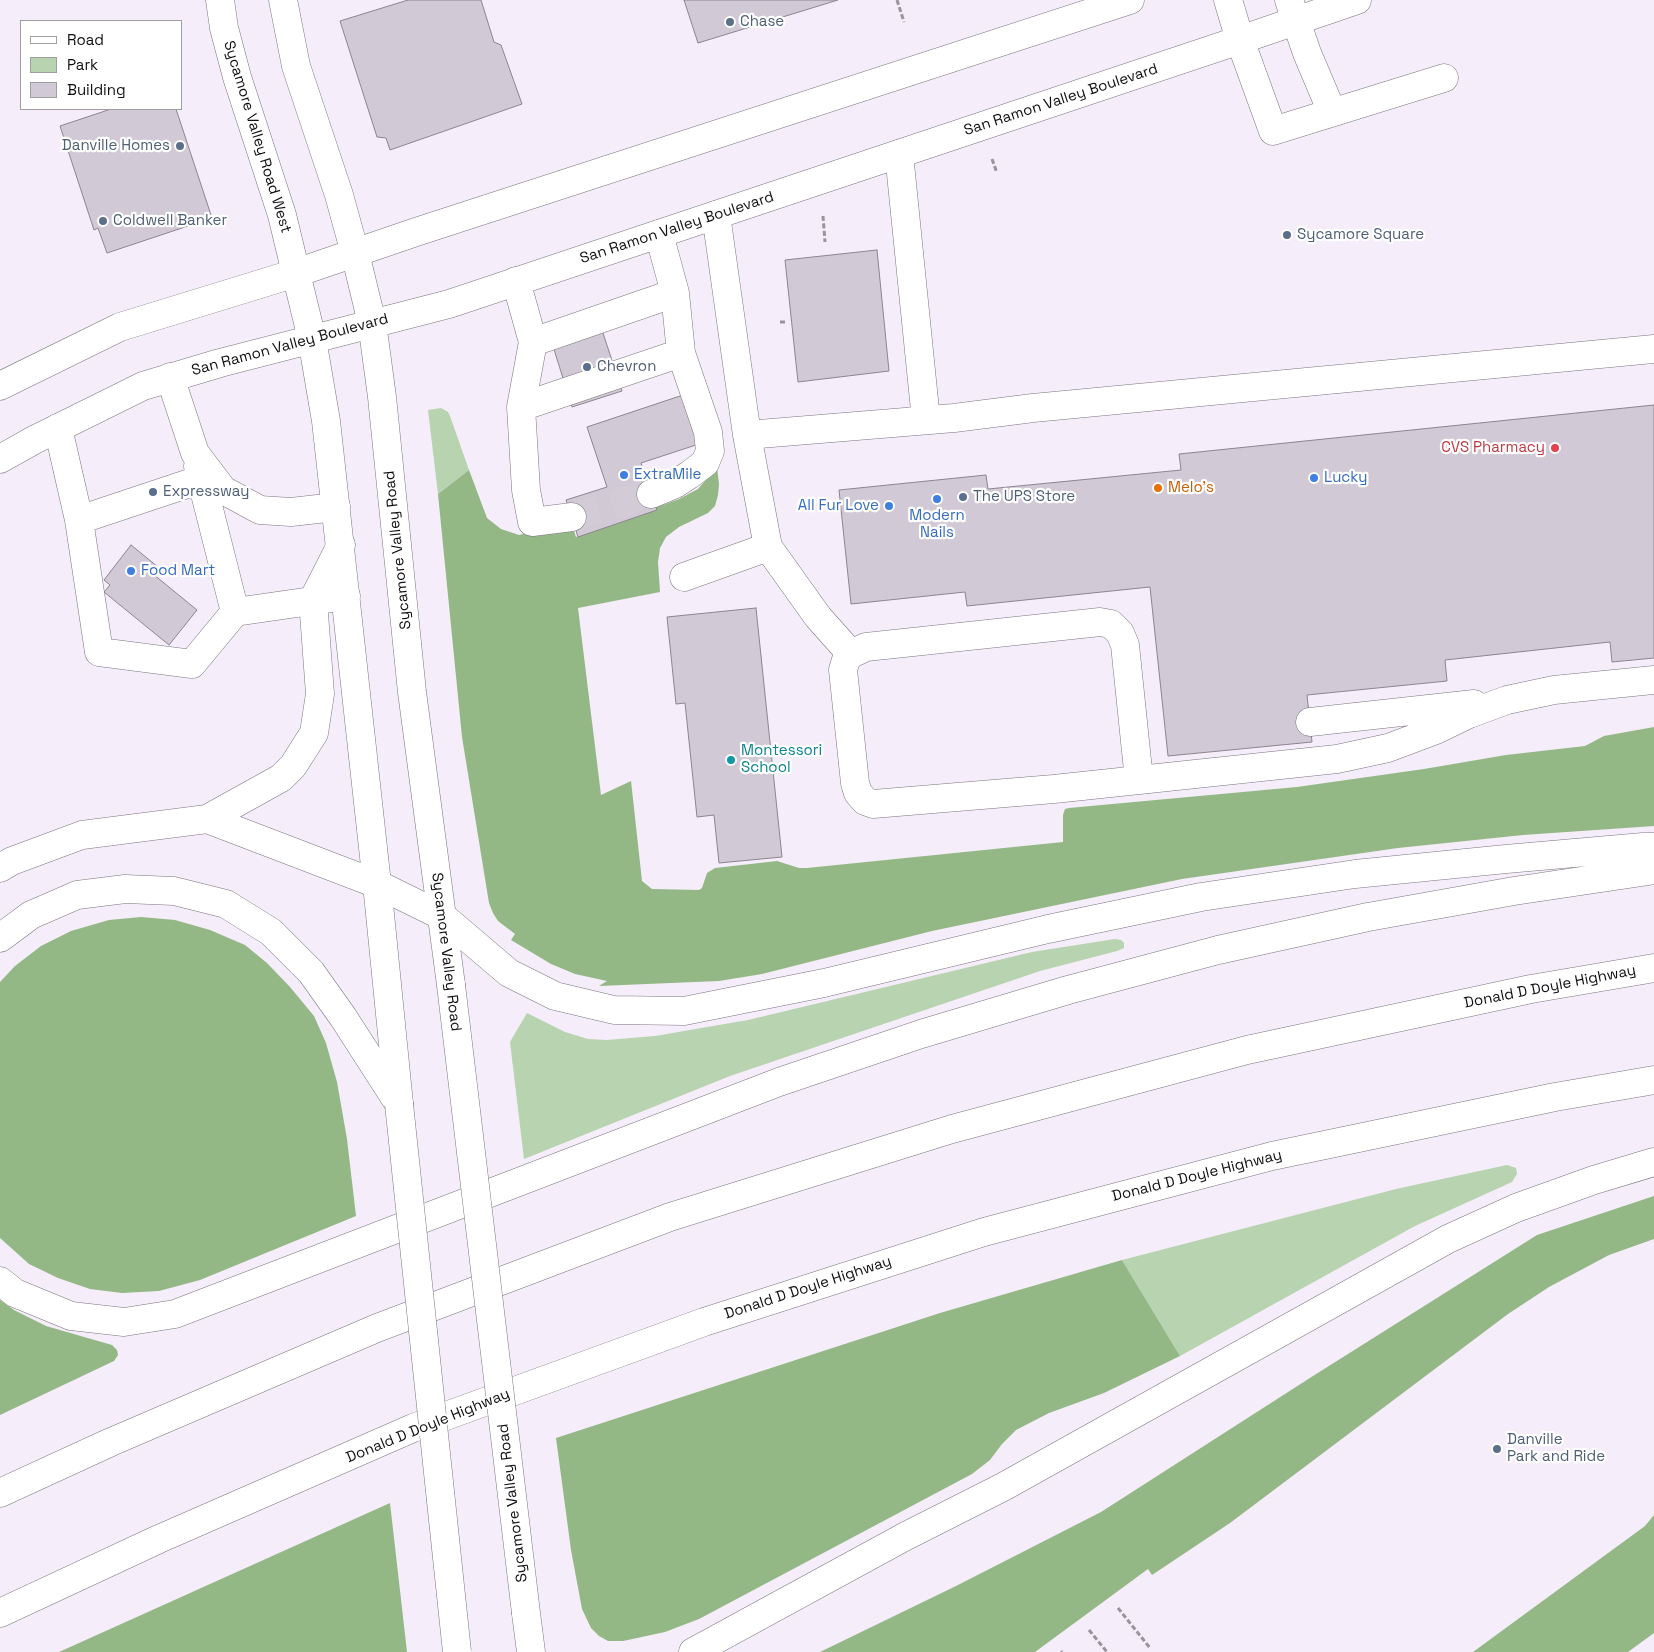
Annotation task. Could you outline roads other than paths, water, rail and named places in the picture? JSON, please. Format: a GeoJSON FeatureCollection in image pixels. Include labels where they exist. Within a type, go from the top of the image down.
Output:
{"type":"FeatureCollection","features":[{"type":"Feature","properties":{"kind":"main road","name":"Sycamore Valley Road West"},"geometry":{"type":"LineString","coordinates":[[220,0],[224,28],[237,77],[282,215],[296,273]]}},
{"type":"Feature","properties":{"kind":"main road"},"geometry":{"type":"LineString","coordinates":[[283,0],[296,66],[339,195],[355,253]]}},
{"type":"Feature","properties":{"kind":"main road"},"geometry":{"type":"LineString","coordinates":[[0,386],[120,327],[296,273],[1130,0]]}},
{"type":"Feature","properties":{"kind":"main road"},"geometry":{"type":"LineString","coordinates":[[1228,0],[1272,131],[1444,78]]}},
{"type":"Feature","properties":{"kind":"main road","name":"San Ramon Valley Boulevard"},"geometry":{"type":"LineString","coordinates":[[0,459],[143,386],[170,377],[448,304],[1240,40],[1293,11],[1358,0]]}},
{"type":"Feature","properties":{"kind":"main road"},"geometry":{"type":"LineString","coordinates":[[1293,11],[1307,53],[1332,112]]}},
{"type":"Feature","properties":{"kind":"main road"},"geometry":{"type":"LineString","coordinates":[[899,154],[925,407]]}},
{"type":"Feature","properties":{"kind":"main road"},"geometry":{"type":"LineString","coordinates":[[716,214],[747,435],[768,547],[818,617],[851,654]]}},
{"type":"Feature","properties":{"kind":"main road"},"geometry":{"type":"LineString","coordinates":[[652,494],[675,484],[689,475],[704,463],[710,450],[708,432],[681,353],[675,293],[659,234]]}},
{"type":"Feature","properties":{"kind":"main road","name":"Sycamore Valley Road"},"geometry":{"type":"LineString","coordinates":[[355,253],[372,323],[393,500],[412,692],[451,985],[531,1652]]}},
{"type":"Feature","properties":{"kind":"main road"},"geometry":{"type":"LineString","coordinates":[[296,273],[312,339],[326,421],[341,545],[457,1652]]}},
{"type":"Feature","properties":{"kind":"main road"},"geometry":{"type":"LineString","coordinates":[[516,281],[533,342],[521,407],[526,490],[532,522],[572,517]]}},
{"type":"Feature","properties":{"kind":"main road"},"geometry":{"type":"LineString","coordinates":[[533,342],[675,293]]}},
{"type":"Feature","properties":{"kind":"main road"},"geometry":{"type":"LineString","coordinates":[[747,435],[925,407],[1033,408],[1654,349]]}},
{"type":"Feature","properties":{"kind":"main road"},"geometry":{"type":"LineString","coordinates":[[521,407],[681,353]]}},
{"type":"Feature","properties":{"kind":"main road"},"geometry":{"type":"LineString","coordinates":[[170,377],[195,453],[235,612]]}},
{"type":"Feature","properties":{"kind":"main road"},"geometry":{"type":"LineString","coordinates":[[58,428],[79,520],[99,652],[192,664],[235,612],[346,596]]}},
{"type":"Feature","properties":{"kind":"main road"},"geometry":{"type":"LineString","coordinates":[[195,453],[223,490],[260,510],[291,512],[336,507]]}},
{"type":"Feature","properties":{"kind":"main road"},"geometry":{"type":"LineString","coordinates":[[79,520],[202,479]]}},
{"type":"Feature","properties":{"kind":"main road"},"geometry":{"type":"LineString","coordinates":[[0,868],[12,861],[82,835],[207,819],[281,778],[293,766],[314,733],[320,694],[313,600],[341,545]]}},
{"type":"Feature","properties":{"kind":"main road"},"geometry":{"type":"LineString","coordinates":[[684,577],[768,547]]}},
{"type":"Feature","properties":{"kind":"main road"},"geometry":{"type":"LineString","coordinates":[[1139,780],[1125,644],[1120,633],[1111,624],[1100,622],[866,647],[851,654],[846,660],[843,670],[855,783],[858,792],[865,801],[873,804],[1139,780],[1337,759],[1388,748],[1507,700]]}},
{"type":"Feature","properties":{"kind":"main road"},"geometry":{"type":"LineString","coordinates":[[1310,722],[1507,700],[1554,690],[1654,680]]}},
{"type":"Feature","properties":{"kind":"main road"},"geometry":{"type":"LineString","coordinates":[[207,819],[377,884],[442,916],[509,973],[555,996],[614,1010],[684,1012],[824,983],[1048,929],[1201,897],[1355,874],[1654,847]]}},
{"type":"Feature","properties":{"kind":"main road"},"geometry":{"type":"LineString","coordinates":[[0,1281],[15,1293],[71,1316],[124,1322],[174,1314],[779,1082],[921,1034],[1068,990],[1218,950],[1368,917],[1514,891],[1654,870]]}},
{"type":"Feature","properties":{"kind":"main road"},"geometry":{"type":"LineString","coordinates":[[0,938],[31,915],[77,895],[125,889],[174,890],[226,904],[271,932],[311,972],[343,1017],[399,1104]]}},
{"type":"Feature","properties":{"kind":"main road","name":"Donald D Doyle Highway"},"geometry":{"type":"LineString","coordinates":[[0,1493],[111,1442],[377,1328],[679,1214],[952,1129],[1247,1050],[1532,989],[1654,968]]}},
{"type":"Feature","properties":{"kind":"main road","name":"Donald D Doyle Highway"},"geometry":{"type":"LineString","coordinates":[[0,1613],[159,1539],[413,1428],[704,1322],[825,1283],[984,1232],[1272,1156],[1555,1097],[1654,1080]]}},
{"type":"Feature","properties":{"kind":"main road"},"geometry":{"type":"LineString","coordinates":[[693,1652],[906,1536],[1003,1487],[1448,1239],[1516,1208],[1594,1180],[1654,1162]]}},
{"type":"Feature","properties":{"kind":"tunnel"},"geometry":{"type":"LineString","coordinates":[[572,517],[651,494]]}},
{"type":"Feature","properties":{"kind":"place","name":"Chase"},"geometry":{"type":"Point","coordinates":[730,22]}},
{"type":"Feature","properties":{"kind":"place","name":"Danville Homes"},"geometry":{"type":"Point","coordinates":[180,146]}},
{"type":"Feature","properties":{"kind":"place","name":"Coldwell Banker"},"geometry":{"type":"Point","coordinates":[103,221]}},
{"type":"Feature","properties":{"kind":"place","name":"Sycamore Square"},"geometry":{"type":"Point","coordinates":[1287,235]}},
{"type":"Feature","properties":{"kind":"place","name":"Chevron"},"geometry":{"type":"Point","coordinates":[587,367]}},
{"type":"Feature","properties":{"kind":"place","name":"CVS Pharmacy"},"geometry":{"type":"Point","coordinates":[1555,448]}},
{"type":"Feature","properties":{"kind":"place","name":"ExtraMile"},"geometry":{"type":"Point","coordinates":[624,475]}},
{"type":"Feature","properties":{"kind":"place","name":"Lucky"},"geometry":{"type":"Point","coordinates":[1314,478]}},
{"type":"Feature","properties":{"kind":"place","name":"Melo's"},"geometry":{"type":"Point","coordinates":[1158,488]}},
{"type":"Feature","properties":{"kind":"place","name":"Expressway"},"geometry":{"type":"Point","coordinates":[153,492]}},
{"type":"Feature","properties":{"kind":"place","name":"The UPS Store"},"geometry":{"type":"Point","coordinates":[963,497]}},
{"type":"Feature","properties":{"kind":"place","name":"Modern Nails"},"geometry":{"type":"Point","coordinates":[937,499]}},
{"type":"Feature","properties":{"kind":"place","name":"All Fur Love"},"geometry":{"type":"Point","coordinates":[889,506]}},
{"type":"Feature","properties":{"kind":"place","name":"Food Mart"},"geometry":{"type":"Point","coordinates":[131,571]}},
{"type":"Feature","properties":{"kind":"place","name":"Montessori School"},"geometry":{"type":"Point","coordinates":[731,760]}},
{"type":"Feature","properties":{"kind":"place","name":"Danville Park and Ride"},"geometry":{"type":"Point","coordinates":[1497,1449]}}]}
